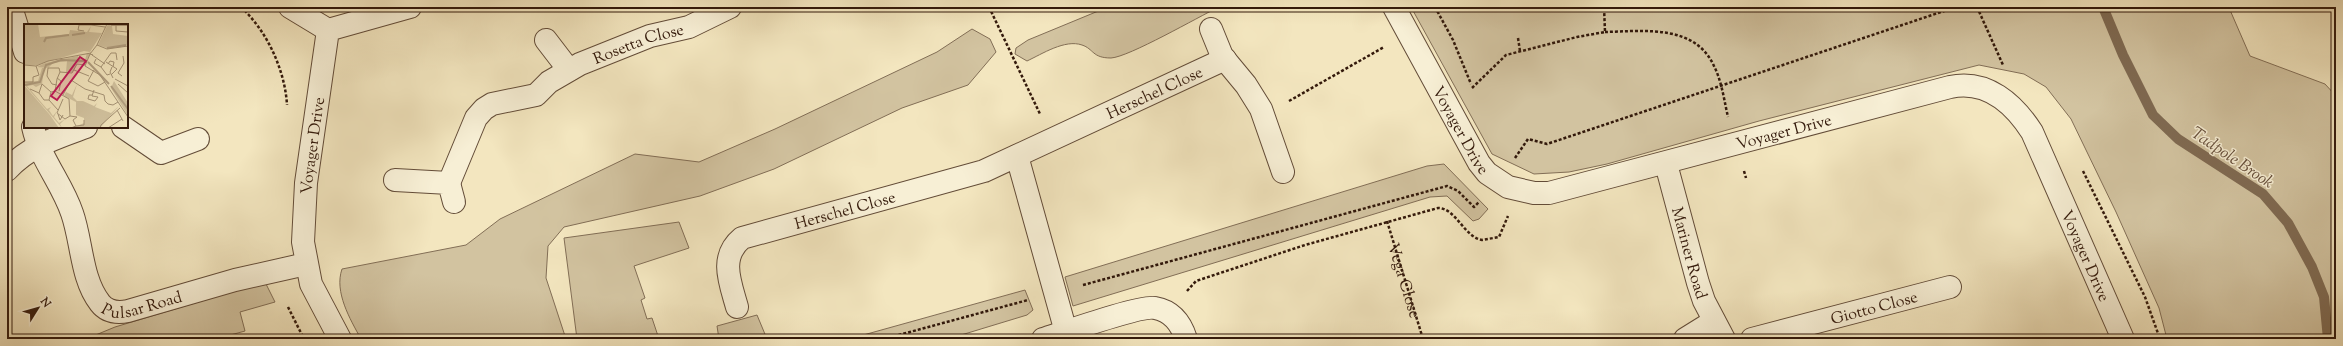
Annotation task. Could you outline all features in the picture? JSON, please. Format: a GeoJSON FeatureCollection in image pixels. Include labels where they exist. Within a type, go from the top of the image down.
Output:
{"type":"FeatureCollection","features":[{"type":"Feature","properties":{"kind":"street"},"geometry":{"type":"LineString","coordinates":[[11,7],[24,49]]}},
{"type":"Feature","properties":{"kind":"street"},"geometry":{"type":"LineString","coordinates":[[290,7],[328,30],[410,7]]}},
{"type":"Feature","properties":{"kind":"street","name":"Rosetta Close"},"geometry":{"type":"LineString","coordinates":[[395,180],[452,192],[476,118],[484,109],[499,102],[536,96],[549,82],[569,70],[650,36],[689,27],[730,7]]}},
{"type":"Feature","properties":{"kind":"street","name":"Voyager Drive"},"geometry":{"type":"LineString","coordinates":[[1394,7],[1479,163],[1497,181],[1517,190],[1549,194],[1950,87],[1968,85],[1987,90],[2015,109],[2032,132],[2123,339]]}},
{"type":"Feature","properties":{"kind":"street"},"geometry":{"type":"LineString","coordinates":[[1211,29],[1216,44],[1225,59],[1246,85],[1264,115],[1283,172]]}},
{"type":"Feature","properties":{"kind":"street","name":"Voyager Drive"},"geometry":{"type":"LineString","coordinates":[[328,30],[306,183],[303,242],[311,284],[340,339]]}},
{"type":"Feature","properties":{"kind":"street"},"geometry":{"type":"LineString","coordinates":[[546,40],[569,70]]}},
{"type":"Feature","properties":{"kind":"street","name":"Herschel Close"},"geometry":{"type":"LineString","coordinates":[[737,307],[727,271],[728,257],[734,245],[742,238],[984,170],[1225,59]]}},
{"type":"Feature","properties":{"kind":"street"},"geometry":{"type":"LineString","coordinates":[[7,170],[36,136],[80,128]]}},
{"type":"Feature","properties":{"kind":"street"},"geometry":{"type":"LineString","coordinates":[[123,128],[124,130],[161,153],[198,139]]}},
{"type":"Feature","properties":{"kind":"street","name":"Pulsar Road"},"geometry":{"type":"LineString","coordinates":[[36,136],[72,211],[92,288],[100,304],[110,310],[120,312],[138,309],[235,280],[306,264]]}},
{"type":"Feature","properties":{"kind":"street"},"geometry":{"type":"LineString","coordinates":[[1017,156],[1066,332]]}},
{"type":"Feature","properties":{"kind":"street","name":"Mariner Road"},"geometry":{"type":"LineString","coordinates":[[1666,164],[1698,284],[1719,330]]}},
{"type":"Feature","properties":{"kind":"street","name":"Giotto Close"},"geometry":{"type":"LineString","coordinates":[[1752,339],[1950,287]]}},
{"type":"Feature","properties":{"kind":"street"},"geometry":{"type":"LineString","coordinates":[[1043,339],[1147,308],[1169,312],[1182,327],[1186,339]]}},
{"type":"Feature","properties":{"kind":"street"},"geometry":{"type":"LineString","coordinates":[[1685,339],[1719,330]]}},
{"type":"Feature","properties":{"kind":"path"},"geometry":{"type":"LineString","coordinates":[[989,7],[1052,138]]}},
{"type":"Feature","properties":{"kind":"path"},"geometry":{"type":"LineString","coordinates":[[1435,7],[1454,40],[1474,93]]}},
{"type":"Feature","properties":{"kind":"path"},"geometry":{"type":"LineString","coordinates":[[1604,7],[1605,32]]}},
{"type":"Feature","properties":{"kind":"path"},"geometry":{"type":"LineString","coordinates":[[884,339],[1447,186],[1458,191],[1474,207],[1517,156],[1528,139],[1547,144],[1956,7]]}},
{"type":"Feature","properties":{"kind":"path"},"geometry":{"type":"LineString","coordinates":[[1472,88],[1501,58],[1520,51],[1577,37],[1605,32],[1675,33],[1692,40],[1704,51],[1714,66],[1746,178]]}},
{"type":"Feature","properties":{"kind":"path"},"geometry":{"type":"LineString","coordinates":[[1264,115],[1408,33]]}},
{"type":"Feature","properties":{"kind":"path"},"geometry":{"type":"LineString","coordinates":[[1518,38],[1520,51]]}},
{"type":"Feature","properties":{"kind":"path"},"geometry":{"type":"LineString","coordinates":[[1169,312],[1196,281],[1387,221],[1440,208],[1446,210],[1477,240],[1494,239],[1502,232],[1517,190],[1525,160],[1511,152]]}},
{"type":"Feature","properties":{"kind":"path","name":"Vega Close"},"geometry":{"type":"LineString","coordinates":[[1387,221],[1423,339]]}},
{"type":"Feature","properties":{"kind":"shaded area"},"geometry":{"type":"Polygon","coordinates":[[[1108,7],[1219,7],[1148,44],[1120,56],[1111,58],[1100,57],[1086,47],[1075,44],[1068,44],[1054,48],[1027,61],[1015,54],[1016,48],[1028,40],[1108,7]]]}},
{"type":"Feature","properties":{"kind":"shaded area"},"geometry":{"type":"Polygon","coordinates":[[[1411,7],[2234,7],[2230,10],[2250,56],[2325,84],[2336,96],[2336,339],[2221,339],[2186,336],[2167,339],[2159,308],[2116,212],[2071,119],[2046,87],[2024,74],[1979,65],[1759,121],[1607,164],[1569,172],[1534,174],[1492,154],[1411,7]]]}},
{"type":"Feature","properties":{"kind":"shaded area"},"geometry":{"type":"Polygon","coordinates":[[[972,29],[990,39],[996,52],[968,85],[902,108],[774,169],[700,196],[564,227],[548,246],[546,278],[566,339],[361,339],[348,314],[344,305],[340,287],[342,269],[466,245],[500,219],[635,154],[699,162],[775,129],[937,52],[972,29]]]}},
{"type":"Feature","properties":{"kind":"shaded area"},"geometry":{"type":"Polygon","coordinates":[[[1444,164],[1488,209],[1479,219],[1473,221],[1447,196],[1430,197],[1073,306],[1065,277],[1427,166],[1444,164]]]}},
{"type":"Feature","properties":{"kind":"shaded area"},"geometry":{"type":"Polygon","coordinates":[[[679,222],[689,248],[634,266],[645,298],[641,300],[647,319],[652,318],[659,339],[577,339],[564,238],[679,222]]]}},
{"type":"Feature","properties":{"kind":"shaded area"},"geometry":{"type":"Polygon","coordinates":[[[265,282],[275,302],[240,312],[245,331],[216,339],[86,339],[115,327],[265,282]]]}},
{"type":"Feature","properties":{"kind":"shaded area"},"geometry":{"type":"Polygon","coordinates":[[[1025,290],[1033,310],[1027,315],[948,339],[849,339],[1025,290]]]}},
{"type":"Feature","properties":{"kind":"shaded area"},"geometry":{"type":"Polygon","coordinates":[[[757,315],[767,339],[719,339],[717,326],[757,315]]]}},
{"type":"Feature","properties":{"kind":"waterway","name":"Tadpole Brook"},"geometry":{"type":"LineString","coordinates":[[2103,7],[2123,55],[2153,115],[2178,139],[2263,194],[2288,223],[2312,267],[2324,297],[2328,339]]}}]}
